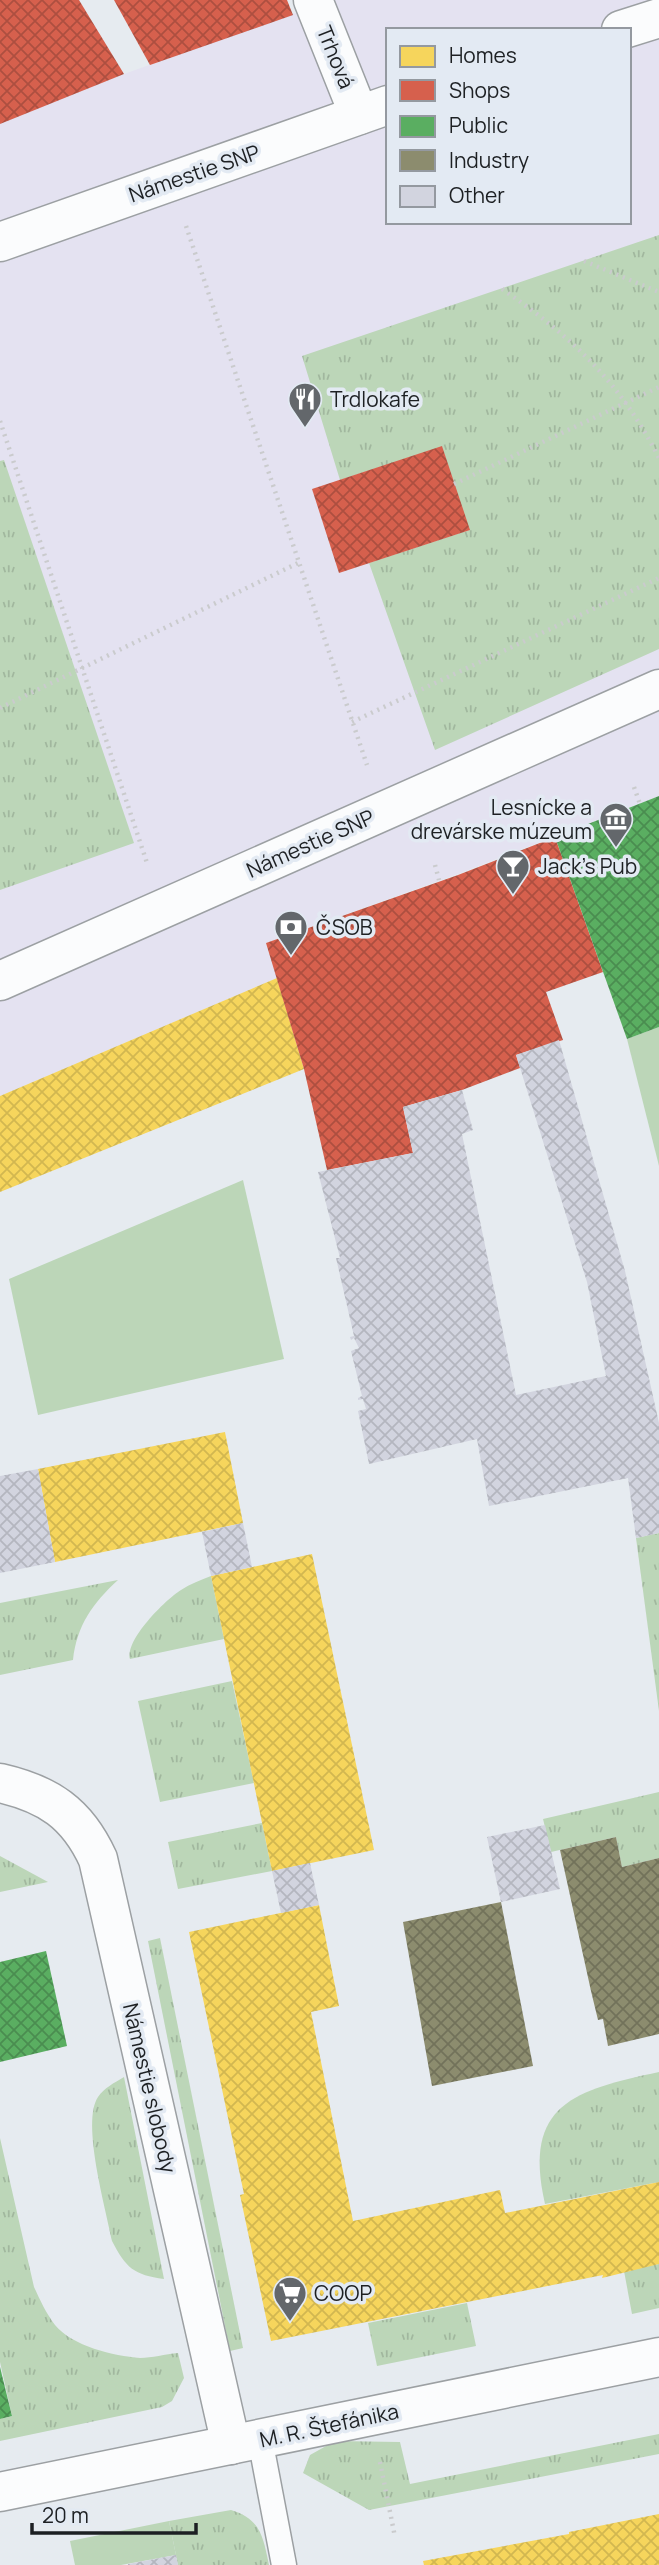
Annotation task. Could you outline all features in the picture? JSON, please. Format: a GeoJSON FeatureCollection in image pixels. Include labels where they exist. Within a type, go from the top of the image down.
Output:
{"type":"FeatureCollection","features":[{"type":"Feature","properties":{"kind":"street","name":"Trhová"},"geometry":{"type":"LineString","coordinates":[[313,0],[373,110]]}},
{"type":"Feature","properties":{"kind":"street"},"geometry":{"type":"LineString","coordinates":[[627,28],[659,18]]}},
{"type":"Feature","properties":{"kind":"street","name":"Námestie SNP"},"geometry":{"type":"LineString","coordinates":[[0,242],[373,110]]}},
{"type":"Feature","properties":{"kind":"street","name":"Námestie SNP"},"geometry":{"type":"LineString","coordinates":[[0,981],[659,689]]}},
{"type":"Feature","properties":{"kind":"street","name":"Námestie slobody"},"geometry":{"type":"LineString","coordinates":[[0,1783],[34,1792],[72,1816],[98,1859],[245,2442]]}},
{"type":"Feature","properties":{"kind":"street","name":"M. R. Štefánika"},"geometry":{"type":"LineString","coordinates":[[0,2492],[659,2357]]}},
{"type":"Feature","properties":{"kind":"lane"},"geometry":{"type":"LineString","coordinates":[[245,2442],[284,2565]]}},
{"type":"Feature","properties":{"kind":"path"},"geometry":{"type":"LineString","coordinates":[[171,181],[368,767]]}},
{"type":"Feature","properties":{"kind":"path"},"geometry":{"type":"LineString","coordinates":[[584,261],[659,292]]}},
{"type":"Feature","properties":{"kind":"path"},"geometry":{"type":"LineString","coordinates":[[502,289],[545,318],[592,362],[626,402],[659,458]]}},
{"type":"Feature","properties":{"kind":"path"},"geometry":{"type":"LineString","coordinates":[[454,484],[659,387]]}},
{"type":"Feature","properties":{"kind":"path"},"geometry":{"type":"LineString","coordinates":[[0,421],[151,874]]}},
{"type":"Feature","properties":{"kind":"path"},"geometry":{"type":"LineString","coordinates":[[0,708],[299,563]]}},
{"type":"Feature","properties":{"kind":"path"},"geometry":{"type":"LineString","coordinates":[[352,722],[659,579]]}},
{"type":"Feature","properties":{"kind":"path"},"geometry":{"type":"LineString","coordinates":[[634,787],[640,804]]}},
{"type":"Feature","properties":{"kind":"path"},"geometry":{"type":"LineString","coordinates":[[536,826],[541,843]]}},
{"type":"Feature","properties":{"kind":"path"},"geometry":{"type":"LineString","coordinates":[[435,864],[439,880]]}},
{"type":"Feature","properties":{"kind":"path"},"geometry":{"type":"LineString","coordinates":[[379,2457],[395,2537]]}},
{"type":"Feature","properties":{"kind":"shaded area"},"geometry":{"type":"Polygon","coordinates":[[[332,0],[659,0],[659,796],[458,874],[266,943],[277,978],[0,1096],[0,123],[124,74],[332,0]]]}},
{"type":"Feature","properties":{"kind":"green space"},"geometry":{"type":"Polygon","coordinates":[[[659,235],[659,649],[435,750],[369,563],[469,530],[442,447],[340,480],[302,356],[659,235]]]}},
{"type":"Feature","properties":{"kind":"green space"},"geometry":{"type":"Polygon","coordinates":[[[4,460],[134,843],[0,890],[0,461],[4,460]]]}},
{"type":"Feature","properties":{"kind":"green space"},"geometry":{"type":"Polygon","coordinates":[[[659,1027],[659,1166],[627,1039],[659,1027]]]}},
{"type":"Feature","properties":{"kind":"green space"},"geometry":{"type":"Polygon","coordinates":[[[243,1180],[284,1359],[38,1415],[9,1279],[243,1180]]]}},
{"type":"Feature","properties":{"kind":"green space"},"geometry":{"type":"Polygon","coordinates":[[[659,1533],[659,1711],[636,1538],[659,1533]]]}},
{"type":"Feature","properties":{"kind":"green space"},"geometry":{"type":"Polygon","coordinates":[[[211,1576],[224,1639],[130,1659],[130,1651],[140,1631],[157,1611],[181,1590],[211,1576]]]}},
{"type":"Feature","properties":{"kind":"green space"},"geometry":{"type":"Polygon","coordinates":[[[118,1580],[101,1597],[82,1625],[73,1660],[0,1675],[0,1603],[118,1580]]]}},
{"type":"Feature","properties":{"kind":"green space"},"geometry":{"type":"Polygon","coordinates":[[[232,1681],[254,1783],[160,1802],[138,1701],[232,1681]]]}},
{"type":"Feature","properties":{"kind":"green space"},"geometry":{"type":"Polygon","coordinates":[[[659,1792],[659,1858],[622,1867],[616,1837],[551,1852],[543,1819],[659,1792]]]}},
{"type":"Feature","properties":{"kind":"green space"},"geometry":{"type":"Polygon","coordinates":[[[262,1823],[272,1871],[178,1889],[168,1842],[262,1823]]]}},
{"type":"Feature","properties":{"kind":"green space"},"geometry":{"type":"Polygon","coordinates":[[[0,1856],[48,1882],[0,1892],[0,1856]]]}},
{"type":"Feature","properties":{"kind":"green space"},"geometry":{"type":"Polygon","coordinates":[[[160,1938],[243,2348],[230,2351],[148,1941],[160,1938]]]}},
{"type":"Feature","properties":{"kind":"green space"},"geometry":{"type":"Polygon","coordinates":[[[659,2072],[659,2182],[545,2204],[540,2170],[541,2144],[549,2123],[562,2107],[580,2095],[603,2086],[659,2072]]]}},
{"type":"Feature","properties":{"kind":"green space"},"geometry":{"type":"Polygon","coordinates":[[[124,2077],[164,2279],[132,2269],[122,2258],[112,2241],[100,2188],[93,2145],[93,2109],[100,2094],[124,2077]]]}},
{"type":"Feature","properties":{"kind":"green space"},"geometry":{"type":"Polygon","coordinates":[[[0,2138],[34,2287],[55,2325],[72,2339],[118,2355],[140,2358],[178,2353],[184,2378],[172,2401],[162,2407],[0,2441],[0,2419],[12,2416],[0,2362],[0,2138]]]}},
{"type":"Feature","properties":{"kind":"green space"},"geometry":{"type":"Polygon","coordinates":[[[659,2264],[659,2308],[632,2314],[624,2271],[659,2264]]]}},
{"type":"Feature","properties":{"kind":"green space"},"geometry":{"type":"Polygon","coordinates":[[[467,2303],[476,2346],[377,2366],[368,2323],[467,2303]]]}},
{"type":"Feature","properties":{"kind":"green space"},"geometry":{"type":"Polygon","coordinates":[[[659,2434],[659,2454],[369,2510],[303,2473],[310,2455],[335,2441],[400,2442],[410,2484],[659,2434]]]}},
{"type":"Feature","properties":{"kind":"green space"},"geometry":{"type":"Polygon","coordinates":[[[231,2510],[249,2518],[255,2524],[262,2538],[269,2565],[178,2565],[169,2521],[231,2510]]]}},
{"type":"Feature","properties":{"kind":"green space"},"geometry":{"type":"Polygon","coordinates":[[[169,2521],[176,2555],[121,2565],[75,2565],[70,2541],[169,2521]]]}},
{"type":"Feature","properties":{"kind":"building: Homes"},"geometry":{"type":"Polygon","coordinates":[[[277,978],[304,1069],[0,1192],[0,1096],[277,978]]]}},
{"type":"Feature","properties":{"kind":"building: Homes"},"geometry":{"type":"Polygon","coordinates":[[[225,1432],[243,1523],[55,1562],[38,1469],[225,1432]]]}},
{"type":"Feature","properties":{"kind":"building: Homes"},"geometry":{"type":"Polygon","coordinates":[[[312,1554],[374,1850],[272,1871],[211,1576],[312,1554]]]}},
{"type":"Feature","properties":{"kind":"building: Homes"},"geometry":{"type":"Polygon","coordinates":[[[319,1905],[339,2006],[311,2012],[353,2221],[500,2190],[505,2213],[659,2182],[659,2264],[602,2278],[603,2275],[271,2341],[240,2195],[244,2194],[189,1932],[319,1905]]]}},
{"type":"Feature","properties":{"kind":"building: Homes"},"geometry":{"type":"Polygon","coordinates":[[[659,2514],[659,2565],[424,2565],[423,2561],[569,2534],[659,2514]]]}},
{"type":"Feature","properties":{"kind":"building: Shops"},"geometry":{"type":"Polygon","coordinates":[[[0,0],[79,0],[124,74],[0,124],[0,0]]]}},
{"type":"Feature","properties":{"kind":"building: Shops"},"geometry":{"type":"Polygon","coordinates":[[[114,0],[287,0],[293,15],[150,65],[114,0]]]}},
{"type":"Feature","properties":{"kind":"building: Shops"},"geometry":{"type":"Polygon","coordinates":[[[442,446],[470,530],[339,573],[312,489],[442,446]]]}},
{"type":"Feature","properties":{"kind":"building: Shops"},"geometry":{"type":"Polygon","coordinates":[[[555,837],[603,972],[546,992],[563,1040],[516,1055],[520,1068],[462,1090],[403,1107],[413,1153],[327,1170],[304,1069],[266,943],[458,875],[555,837]]]}},
{"type":"Feature","properties":{"kind":"building: Public"},"geometry":{"type":"Polygon","coordinates":[[[659,796],[659,1027],[627,1039],[555,837],[659,796]]]}},
{"type":"Feature","properties":{"kind":"building: Public"},"geometry":{"type":"Polygon","coordinates":[[[46,1951],[67,2046],[0,2062],[0,1962],[46,1951]]]}},
{"type":"Feature","properties":{"kind":"building: Public"},"geometry":{"type":"Polygon","coordinates":[[[0,2367],[12,2416],[0,2419],[0,2367]]]}},
{"type":"Feature","properties":{"kind":"building: Industry"},"geometry":{"type":"Polygon","coordinates":[[[616,1837],[622,1867],[659,1858],[659,2034],[608,2046],[603,2019],[598,2020],[560,1850],[616,1837]]]}},
{"type":"Feature","properties":{"kind":"building: Industry"},"geometry":{"type":"Polygon","coordinates":[[[501,1902],[533,2066],[432,2086],[403,1922],[501,1902]]]}},
{"type":"Feature","properties":{"kind":"building: Other"},"geometry":{"type":"Polygon","coordinates":[[[559,1040],[625,1271],[659,1423],[659,1533],[636,1538],[628,1478],[489,1506],[477,1439],[369,1464],[358,1411],[366,1409],[363,1399],[358,1400],[362,1396],[351,1351],[359,1348],[354,1338],[351,1340],[350,1337],[354,1336],[336,1258],[340,1258],[318,1172],[413,1153],[403,1107],[462,1090],[473,1130],[462,1134],[516,1395],[606,1376],[587,1282],[516,1055],[559,1040]]]}},
{"type":"Feature","properties":{"kind":"building: Other"},"geometry":{"type":"Polygon","coordinates":[[[38,1469],[55,1562],[0,1573],[0,1476],[38,1469]]]}},
{"type":"Feature","properties":{"kind":"building: Other"},"geometry":{"type":"Polygon","coordinates":[[[243,1523],[252,1567],[211,1576],[202,1532],[243,1523]]]}},
{"type":"Feature","properties":{"kind":"building: Other"},"geometry":{"type":"Polygon","coordinates":[[[545,1825],[560,1889],[501,1902],[487,1837],[545,1825]]]}},
{"type":"Feature","properties":{"kind":"building: Other"},"geometry":{"type":"Polygon","coordinates":[[[310,1863],[319,1905],[281,1913],[272,1871],[310,1863]]]}},
{"type":"Feature","properties":{"kind":"building: Other"},"geometry":{"type":"Polygon","coordinates":[[[176,2555],[178,2565],[128,2565],[128,2564],[176,2555]]]}},
{"type":"Feature","properties":{"kind":"place","name":"Trdlokafe"},"geometry":{"type":"Point","coordinates":[305,429]}},
{"type":"Feature","properties":{"kind":"place","name":"Lesnícke a drevárske múzeum"},"geometry":{"type":"Point","coordinates":[616,849]}},
{"type":"Feature","properties":{"kind":"place","name":"Jack's Pub"},"geometry":{"type":"Point","coordinates":[513,896]}},
{"type":"Feature","properties":{"kind":"place","name":"ČSOB"},"geometry":{"type":"Point","coordinates":[291,957]}},
{"type":"Feature","properties":{"kind":"place","name":"COOP"},"geometry":{"type":"Point","coordinates":[290,2323]}}]}
